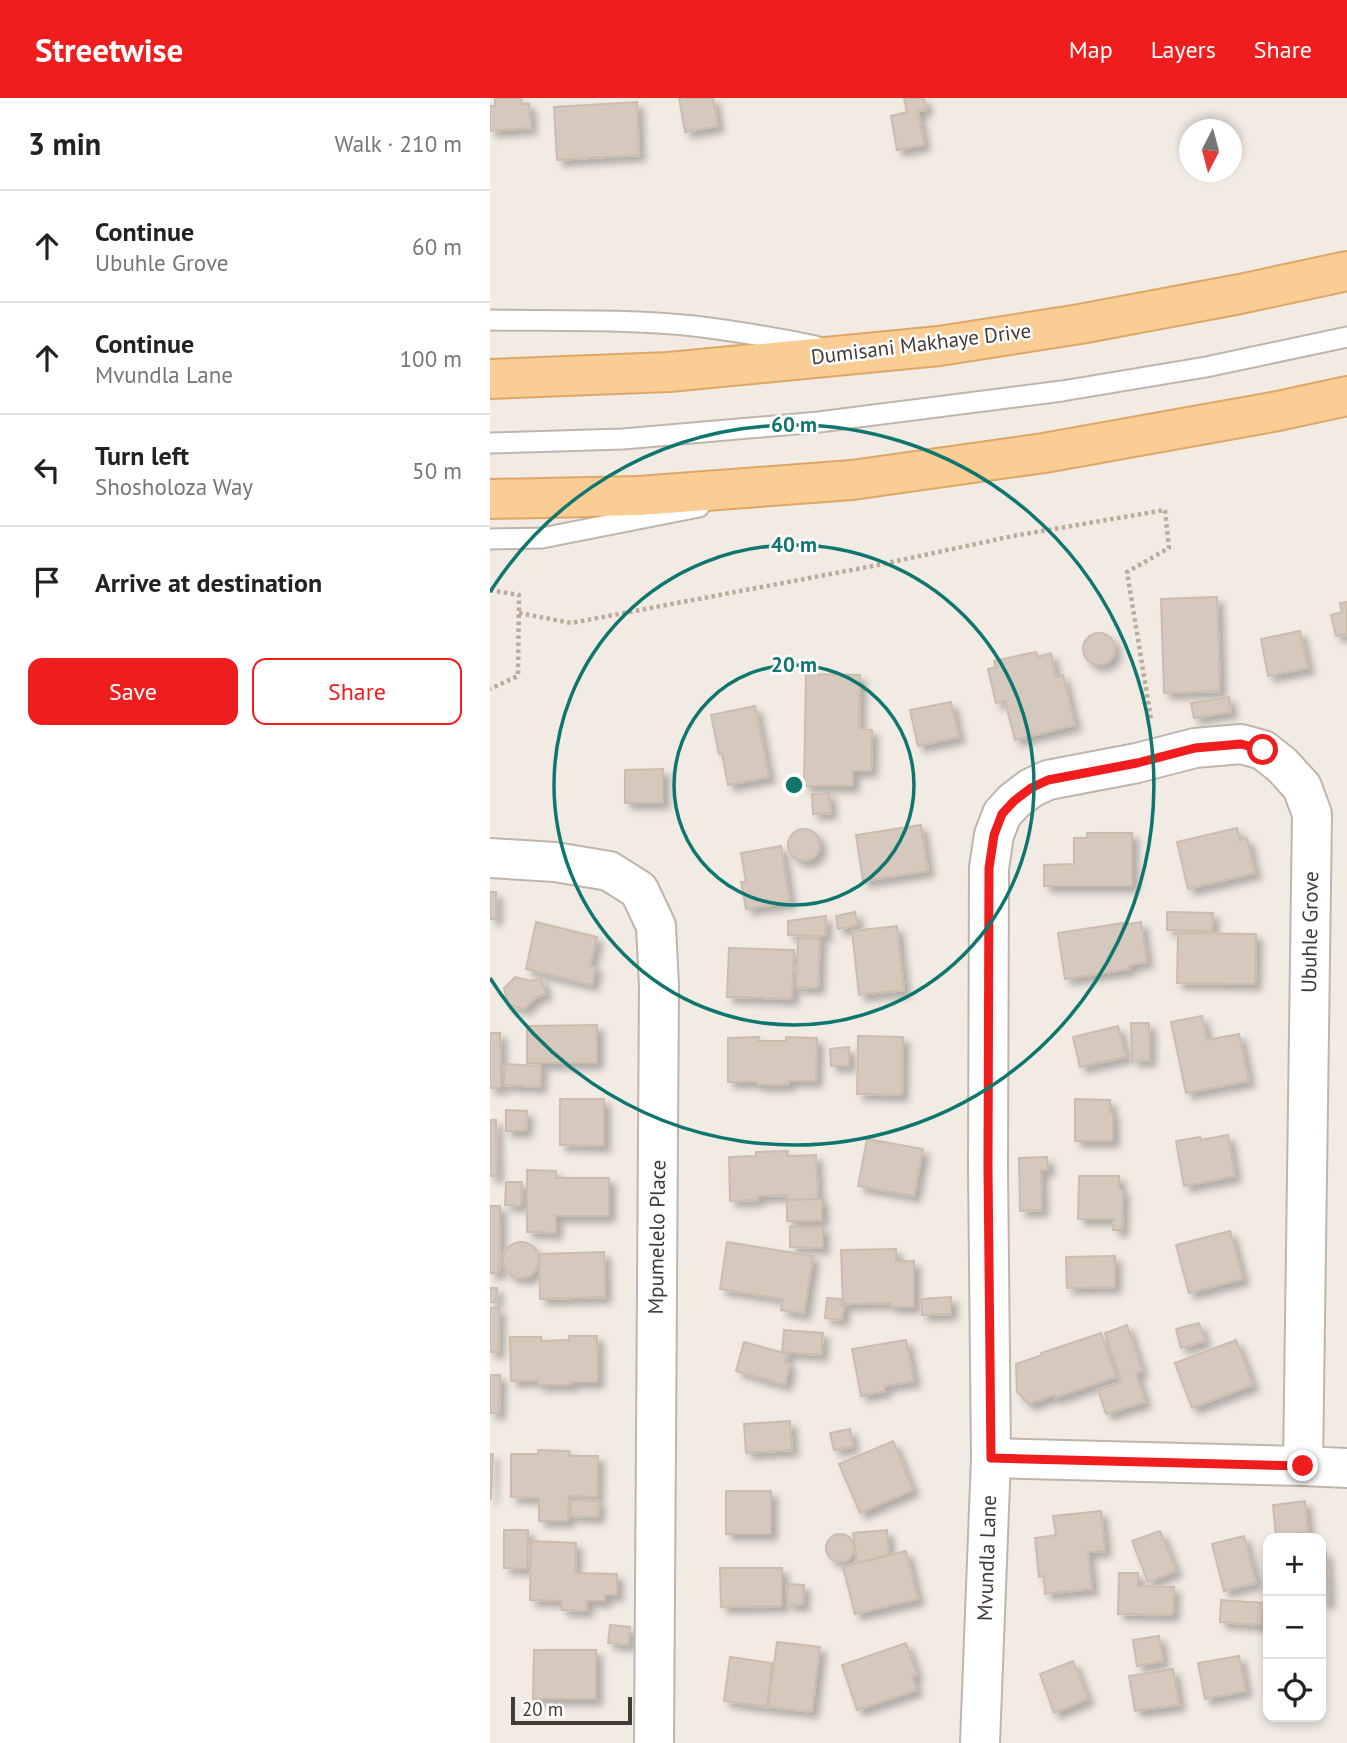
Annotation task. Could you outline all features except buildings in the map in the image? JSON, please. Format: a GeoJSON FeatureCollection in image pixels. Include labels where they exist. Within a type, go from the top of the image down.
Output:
{"type":"FeatureCollection","features":[{"type":"Feature","properties":{"kind":"main road","name":"Dumisani Makhaye Drive"},"geometry":{"type":"LineString","coordinates":[[490,379],[669,372],[939,346],[1080,324],[1347,271]]}},
{"type":"Feature","properties":{"kind":"main road"},"geometry":{"type":"LineString","coordinates":[[490,499],[639,496],[852,480],[1044,453],[1347,396]]}},
{"type":"Feature","properties":{"kind":"street","name":"Ubuhle Grove"},"geometry":{"type":"LineString","coordinates":[[989,868],[994,835],[1002,814],[1031,788],[1048,780],[1195,748],[1241,744],[1263,750],[1282,765],[1302,788],[1312,814],[1303,1466]]}},
{"type":"Feature","properties":{"kind":"street","name":"Mpumelelo Place"},"geometry":{"type":"LineString","coordinates":[[490,859],[555,862],[609,871],[639,890],[656,926],[659,986],[654,1743]]}},
{"type":"Feature","properties":{"kind":"street","name":"Mvundla Lane"},"geometry":{"type":"LineString","coordinates":[[980,1743],[991,1458],[989,868]]}},
{"type":"Feature","properties":{"kind":"street"},"geometry":{"type":"LineString","coordinates":[[991,1458],[1347,1468]]}},
{"type":"Feature","properties":{"kind":"lane"},"geometry":{"type":"LineString","coordinates":[[490,320],[601,320],[692,326],[756,334],[854,354]]}},
{"type":"Feature","properties":{"kind":"lane"},"geometry":{"type":"LineString","coordinates":[[490,443],[623,439],[832,420],[1088,387],[1206,367],[1347,337]]}},
{"type":"Feature","properties":{"kind":"lane"},"geometry":{"type":"LineString","coordinates":[[490,539],[542,538],[682,511],[799,484]]}},
{"type":"Feature","properties":{"kind":"path"},"geometry":{"type":"LineString","coordinates":[[519,613],[571,623],[873,566],[1013,536],[1165,510],[1169,548],[1128,572],[1157,758]]}},
{"type":"Feature","properties":{"kind":"path"},"geometry":{"type":"LineString","coordinates":[[490,590],[519,595],[518,676],[490,689]]}},
{"type":"Feature","properties":{"kind":"route"},"geometry":{"type":"LineString","coordinates":[[1263,750],[1241,744],[1195,748],[1137,763],[1048,780],[1031,788],[1002,814],[994,835],[989,868],[991,1458],[1303,1466]]}}]}
